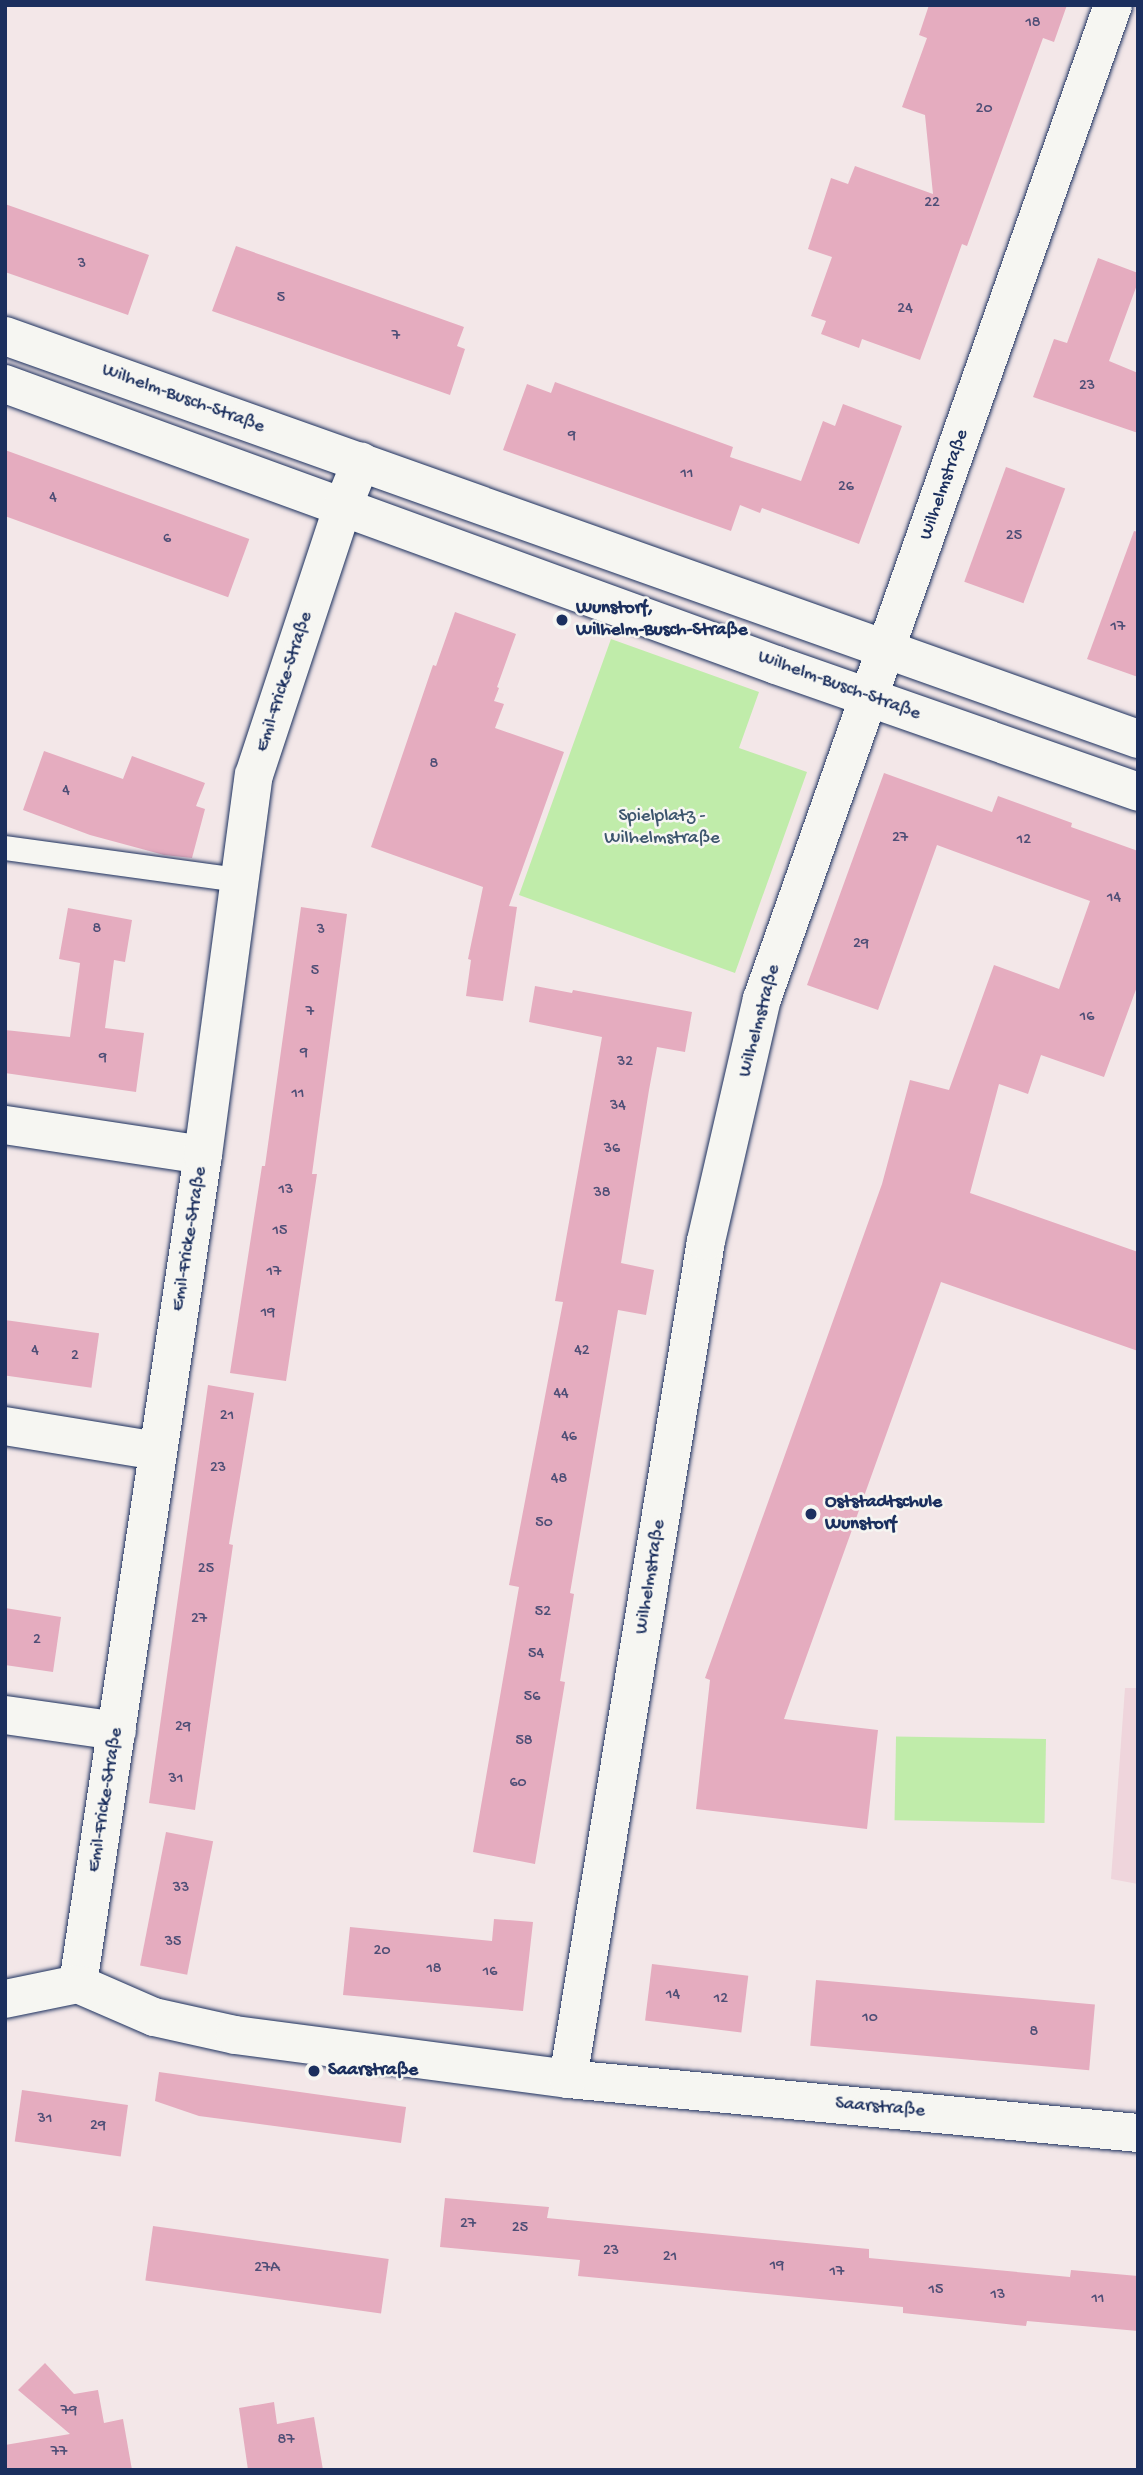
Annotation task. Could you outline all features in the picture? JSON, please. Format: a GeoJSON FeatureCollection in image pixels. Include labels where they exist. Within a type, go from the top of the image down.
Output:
{"type":"FeatureCollection","features":[{"type":"Feature","properties":{"kind":"street","name":"Wilhelmstraße"},"geometry":{"type":"LineString","coordinates":[[568,2079],[706,1241],[762,999],[1113,5]]}},
{"type":"Feature","properties":{"kind":"street","name":"Wilhelm-Busch-Straße"},"geometry":{"type":"LineString","coordinates":[[5,336],[1138,739]]}},
{"type":"Feature","properties":{"kind":"street","name":"Wilhelm-Busch-Straße"},"geometry":{"type":"LineString","coordinates":[[5,384],[870,698],[1138,792]]}},
{"type":"Feature","properties":{"kind":"street"},"geometry":{"type":"LineString","coordinates":[[343,506],[361,462]]}},
{"type":"Feature","properties":{"kind":"street","name":"Emil-Fricke-Straße"},"geometry":{"type":"LineString","coordinates":[[78,1984],[203,1154],[254,775],[343,506]]}},
{"type":"Feature","properties":{"kind":"street"},"geometry":{"type":"LineString","coordinates":[[5,1125],[203,1154]]}},
{"type":"Feature","properties":{"kind":"street"},"geometry":{"type":"LineString","coordinates":[[5,1426],[157,1451]]}},
{"type":"Feature","properties":{"kind":"street"},"geometry":{"type":"LineString","coordinates":[[5,1715],[117,1731]]}},
{"type":"Feature","properties":{"kind":"street"},"geometry":{"type":"LineString","coordinates":[[5,1999],[78,1984]]}},
{"type":"Feature","properties":{"kind":"street","name":"Saarstraße"},"geometry":{"type":"LineString","coordinates":[[78,1984],[155,2017],[236,2035],[568,2079],[1138,2133]]}},
{"type":"Feature","properties":{"kind":"lane"},"geometry":{"type":"LineString","coordinates":[[5,848],[240,880]]}},
{"type":"Feature","properties":{"kind":"shaded area"},"geometry":{"type":"Polygon","coordinates":[[[1125,1688],[1138,1688],[1138,1884],[1111,1879],[1125,1688]]]}},
{"type":"Feature","properties":{"kind":"green space","name":"Spielplatz - Wilhelmstraße"},"geometry":{"type":"Polygon","coordinates":[[[611,639],[759,692],[739,748],[807,772],[735,973],[519,895],[611,639]]]}},
{"type":"Feature","properties":{"kind":"green space"},"geometry":{"type":"Polygon","coordinates":[[[896,1736],[1046,1739],[1045,1823],[895,1820],[896,1736]]]}},
{"type":"Feature","properties":{"kind":"building"},"geometry":{"type":"Polygon","coordinates":[[[929,5],[1067,5],[1054,42],[1043,38],[967,246],[962,244],[920,360],[862,339],[859,348],[821,334],[826,321],[811,316],[832,257],[808,249],[831,178],[848,184],[855,166],[933,194],[925,115],[902,107],[927,38],[919,35],[929,5]]]}},
{"type":"Feature","properties":{"kind":"building"},"geometry":{"type":"Polygon","coordinates":[[[5,204],[149,255],[128,315],[5,272],[5,204]]]}},
{"type":"Feature","properties":{"kind":"building"},"geometry":{"type":"Polygon","coordinates":[[[236,246],[464,327],[457,346],[465,349],[450,395],[212,311],[236,246]]]}},
{"type":"Feature","properties":{"kind":"building"},"geometry":{"type":"Polygon","coordinates":[[[1098,258],[1138,273],[1138,282],[1109,361],[1138,373],[1138,433],[1033,397],[1054,339],[1067,343],[1098,258]]]}},
{"type":"Feature","properties":{"kind":"building"},"geometry":{"type":"Polygon","coordinates":[[[555,382],[733,447],[730,457],[801,481],[823,421],[835,426],[843,404],[902,426],[859,544],[762,508],[760,513],[740,505],[731,531],[503,450],[527,384],[551,393],[555,382]]]}},
{"type":"Feature","properties":{"kind":"building"},"geometry":{"type":"Polygon","coordinates":[[[5,450],[249,539],[228,597],[5,516],[5,450]]]}},
{"type":"Feature","properties":{"kind":"building"},"geometry":{"type":"Polygon","coordinates":[[[1006,467],[1065,489],[1023,603],[964,582],[1006,467]]]}},
{"type":"Feature","properties":{"kind":"building"},"geometry":{"type":"Polygon","coordinates":[[[1134,531],[1138,532],[1138,677],[1087,659],[1134,531]]]}},
{"type":"Feature","properties":{"kind":"building"},"geometry":{"type":"Polygon","coordinates":[[[455,612],[516,634],[497,687],[499,688],[494,701],[504,704],[495,728],[564,752],[509,906],[517,907],[503,1001],[466,996],[471,960],[468,959],[483,887],[371,847],[433,665],[436,666],[455,612]]]}},
{"type":"Feature","properties":{"kind":"building"},"geometry":{"type":"Polygon","coordinates":[[[44,751],[123,779],[132,756],[205,783],[196,806],[205,809],[192,858],[164,855],[90,835],[23,810],[44,751]]]}},
{"type":"Feature","properties":{"kind":"building","name":"Oststadtschule Wunstorf"},"geometry":{"type":"Polygon","coordinates":[[[884,773],[992,812],[998,796],[1072,823],[1071,827],[1138,851],[1138,984],[1104,1077],[1041,1055],[1028,1094],[999,1084],[970,1193],[1138,1252],[1138,1351],[941,1282],[784,1719],[878,1730],[867,1829],[696,1809],[710,1680],[705,1678],[882,1184],[910,1080],[949,1090],[994,965],[1059,989],[1090,901],[937,845],[878,1010],[807,985],[884,773]]]}},
{"type":"Feature","properties":{"kind":"building"},"geometry":{"type":"Polygon","coordinates":[[[301,907],[347,914],[312,1174],[317,1174],[286,1381],[230,1373],[262,1166],[265,1166],[301,907]]]}},
{"type":"Feature","properties":{"kind":"building"},"geometry":{"type":"Polygon","coordinates":[[[68,908],[132,920],[125,962],[114,960],[105,1028],[144,1033],[136,1092],[5,1073],[5,1030],[70,1037],[80,963],[59,959],[68,908]]]}},
{"type":"Feature","properties":{"kind":"building"},"geometry":{"type":"Polygon","coordinates":[[[535,986],[572,993],[573,990],[692,1012],[685,1052],[657,1047],[649,1090],[621,1263],[654,1270],[646,1315],[618,1310],[570,1593],[574,1594],[560,1681],[565,1682],[535,1864],[473,1852],[519,1587],[509,1585],[563,1302],[555,1301],[602,1037],[529,1022],[535,986]]]}},
{"type":"Feature","properties":{"kind":"building"},"geometry":{"type":"Polygon","coordinates":[[[5,1320],[99,1333],[91,1388],[5,1376],[5,1320]]]}},
{"type":"Feature","properties":{"kind":"building"},"geometry":{"type":"Polygon","coordinates":[[[208,1385],[254,1393],[229,1544],[233,1545],[195,1810],[149,1803],[208,1385]]]}},
{"type":"Feature","properties":{"kind":"building"},"geometry":{"type":"Polygon","coordinates":[[[5,1608],[61,1617],[53,1672],[5,1665],[5,1608]]]}},
{"type":"Feature","properties":{"kind":"building"},"geometry":{"type":"Polygon","coordinates":[[[166,1832],[213,1841],[187,1975],[140,1966],[166,1832]]]}},
{"type":"Feature","properties":{"kind":"building"},"geometry":{"type":"Polygon","coordinates":[[[494,1919],[533,1922],[523,2011],[343,1995],[350,1927],[492,1941],[494,1919]]]}},
{"type":"Feature","properties":{"kind":"building"},"geometry":{"type":"Polygon","coordinates":[[[652,1964],[748,1976],[741,2032],[645,2021],[652,1964]]]}},
{"type":"Feature","properties":{"kind":"building"},"geometry":{"type":"Polygon","coordinates":[[[816,1980],[1095,2004],[1089,2070],[810,2046],[816,1980]]]}},
{"type":"Feature","properties":{"kind":"building"},"geometry":{"type":"Polygon","coordinates":[[[159,2072],[406,2107],[401,2143],[199,2116],[155,2101],[159,2072]]]}},
{"type":"Feature","properties":{"kind":"building"},"geometry":{"type":"Polygon","coordinates":[[[22,2090],[128,2105],[121,2156],[15,2141],[22,2090]]]}},
{"type":"Feature","properties":{"kind":"building"},"geometry":{"type":"Polygon","coordinates":[[[445,2198],[549,2207],[547,2218],[869,2249],[869,2258],[1070,2277],[1071,2270],[1138,2276],[1138,2331],[1027,2321],[1026,2326],[903,2313],[903,2307],[578,2276],[580,2260],[440,2247],[445,2198]]]}},
{"type":"Feature","properties":{"kind":"building"},"geometry":{"type":"Polygon","coordinates":[[[153,2226],[389,2259],[381,2314],[145,2280],[153,2226]]]}},
{"type":"Feature","properties":{"kind":"building"},"geometry":{"type":"Polygon","coordinates":[[[45,2363],[74,2394],[98,2390],[104,2423],[123,2419],[132,2470],[5,2470],[5,2445],[70,2434],[18,2390],[45,2363]]]}},
{"type":"Feature","properties":{"kind":"building"},"geometry":{"type":"Polygon","coordinates":[[[274,2402],[277,2424],[314,2417],[323,2470],[248,2470],[239,2408],[274,2402]]]}},
{"type":"Feature","properties":{"kind":"place","name":"Wunstorf, Wilhelm-Busch-Straße"},"geometry":{"type":"Point","coordinates":[562,620]}},
{"type":"Feature","properties":{"kind":"place","name":"Oststadtschule Wunstorf"},"geometry":{"type":"Point","coordinates":[811,1514]}},
{"type":"Feature","properties":{"kind":"place","name":"Saarstraße"},"geometry":{"type":"Point","coordinates":[314,2071]}}]}
